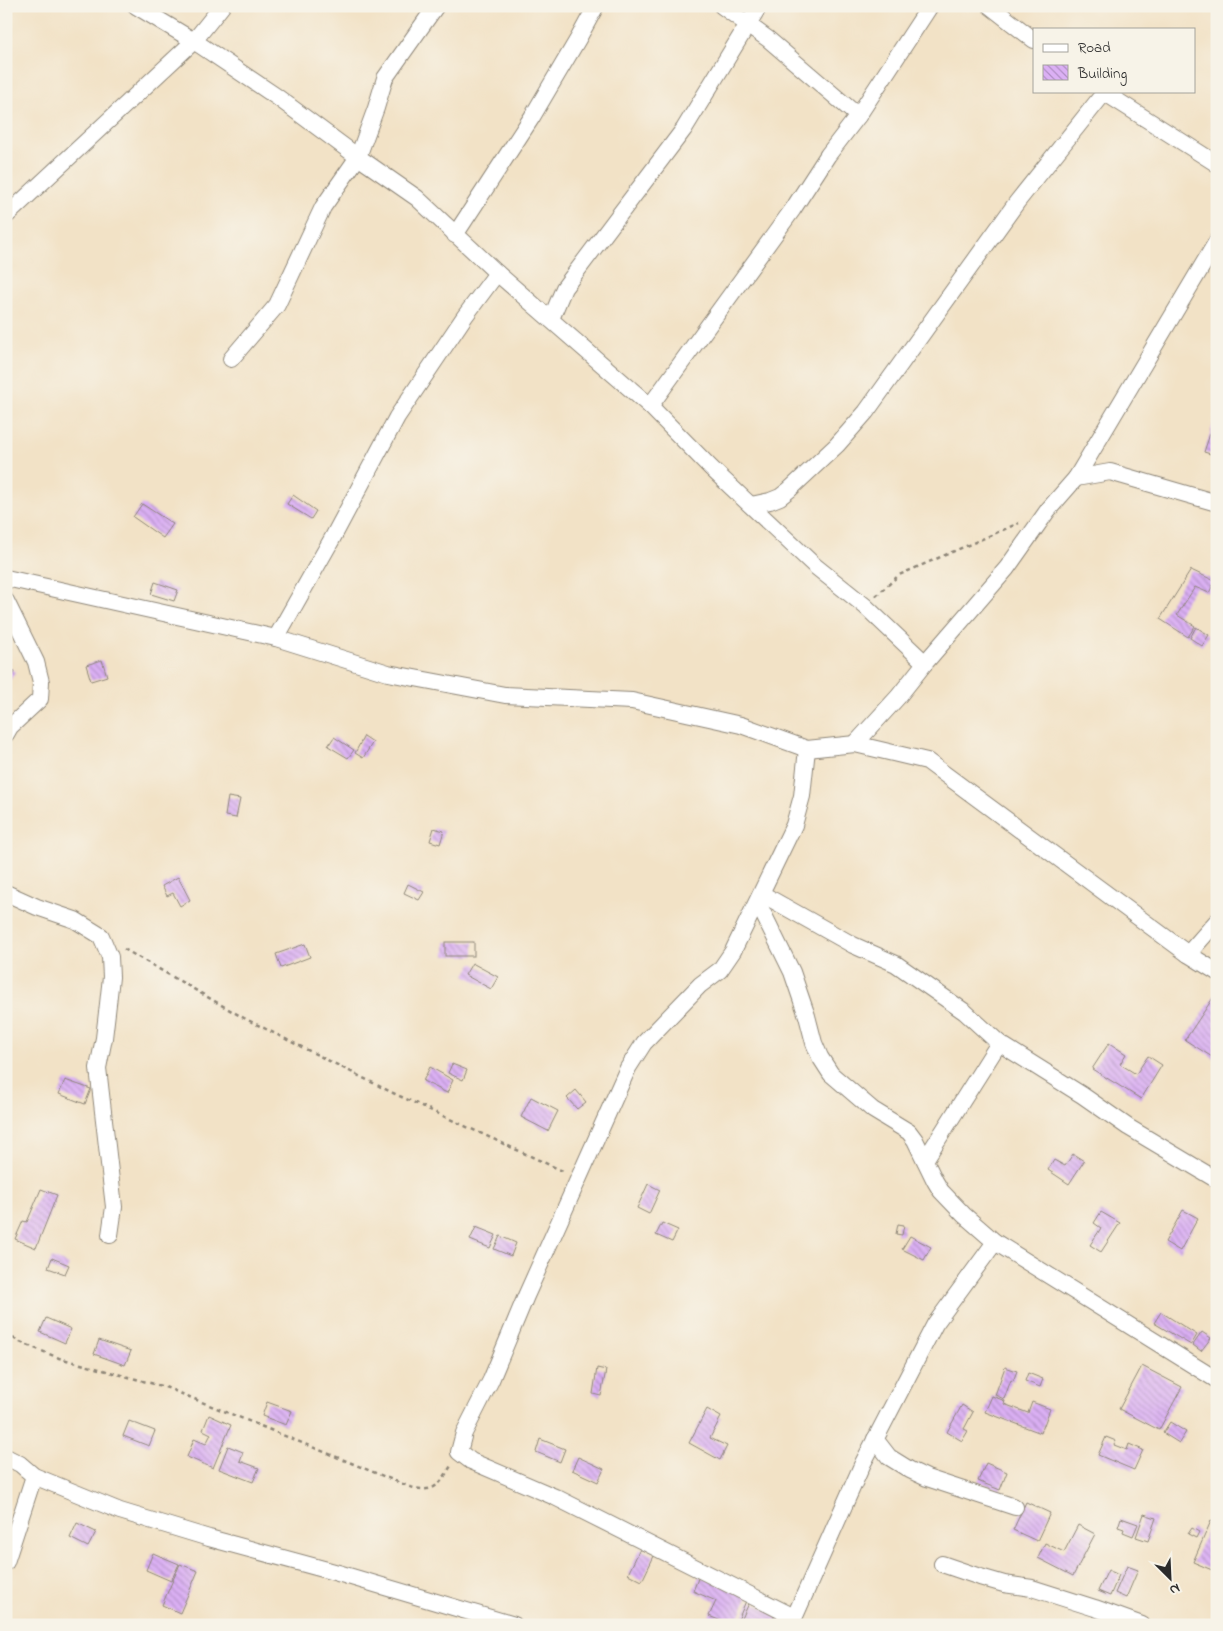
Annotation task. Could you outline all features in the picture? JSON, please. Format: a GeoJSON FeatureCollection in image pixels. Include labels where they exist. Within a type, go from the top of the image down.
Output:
{"type":"FeatureCollection","features":[{"type":"Feature","properties":{"kind":"street"},"geometry":{"type":"LineString","coordinates":[[136,6],[194,41],[277,97],[358,158],[417,198],[496,274],[650,406],[815,566],[864,606],[925,664]]}},
{"type":"Feature","properties":{"kind":"street"},"geometry":{"type":"LineString","coordinates":[[6,216],[194,41],[222,6]]}},
{"type":"Feature","properties":{"kind":"street"},"geometry":{"type":"LineString","coordinates":[[232,359],[277,305],[324,207],[358,158],[385,78],[436,6]]}},
{"type":"Feature","properties":{"kind":"street"},"geometry":{"type":"LineString","coordinates":[[455,235],[532,117],[596,6]]}},
{"type":"Feature","properties":{"kind":"street"},"geometry":{"type":"LineString","coordinates":[[722,6],[768,40],[858,116]]}},
{"type":"Feature","properties":{"kind":"street"},"geometry":{"type":"LineString","coordinates":[[550,319],[564,288],[684,129],[759,6]]}},
{"type":"Feature","properties":{"kind":"street"},"geometry":{"type":"LineString","coordinates":[[650,406],[794,209],[828,155],[858,116],[930,6]]}},
{"type":"Feature","properties":{"kind":"street"},"geometry":{"type":"LineString","coordinates":[[990,6],[1033,39]]}},
{"type":"Feature","properties":{"kind":"street"},"geometry":{"type":"LineString","coordinates":[[751,505],[770,501],[780,497],[789,490],[837,445],[866,412],[1017,202],[1103,92],[1217,164]]}},
{"type":"Feature","properties":{"kind":"street"},"geometry":{"type":"LineString","coordinates":[[855,744],[898,697],[1007,568],[1048,510],[1076,478],[1217,241]]}},
{"type":"Feature","properties":{"kind":"street"},"geometry":{"type":"LineString","coordinates":[[276,638],[332,539],[397,417],[496,274]]}},
{"type":"Feature","properties":{"kind":"street"},"geometry":{"type":"LineString","coordinates":[[1076,478],[1110,472],[1217,503]]}},
{"type":"Feature","properties":{"kind":"street"},"geometry":{"type":"LineString","coordinates":[[6,578],[276,638],[388,673],[506,695],[632,701],[741,725],[807,749],[855,744],[927,761],[1188,954],[1217,972]]}},
{"type":"Feature","properties":{"kind":"street"},"geometry":{"type":"LineString","coordinates":[[6,601],[36,662],[41,682],[40,699],[10,727],[6,734]]}},
{"type":"Feature","properties":{"kind":"street"},"geometry":{"type":"LineString","coordinates":[[807,749],[802,796],[794,825],[760,898],[733,951],[720,970],[700,985],[644,1043],[628,1068],[526,1296],[491,1380],[464,1433],[459,1452],[471,1460],[555,1497],[792,1621],[863,1462],[935,1324],[995,1242]]}},
{"type":"Feature","properties":{"kind":"street"},"geometry":{"type":"LineString","coordinates":[[6,893],[37,907],[75,920],[101,936],[110,957],[111,977],[104,1038],[98,1068],[114,1207],[110,1235]]}},
{"type":"Feature","properties":{"kind":"street"},"geometry":{"type":"LineString","coordinates":[[760,898],[853,945],[896,964],[965,1012],[1000,1043],[1082,1095],[1128,1127],[1217,1180]]}},
{"type":"Feature","properties":{"kind":"street"},"geometry":{"type":"LineString","coordinates":[[760,898],[792,972],[820,1058],[831,1074],[873,1110],[909,1132],[941,1191],[964,1215],[995,1242],[1217,1380]]}},
{"type":"Feature","properties":{"kind":"street"},"geometry":{"type":"LineString","coordinates":[[1188,954],[1217,921]]}},
{"type":"Feature","properties":{"kind":"street"},"geometry":{"type":"LineString","coordinates":[[925,1160],[1000,1043]]}},
{"type":"Feature","properties":{"kind":"street"},"geometry":{"type":"LineString","coordinates":[[875,1440],[889,1457],[910,1470],[927,1478],[1015,1507]]}},
{"type":"Feature","properties":{"kind":"street"},"geometry":{"type":"LineString","coordinates":[[6,1457],[20,1464],[34,1476],[120,1511],[514,1625]]}},
{"type":"Feature","properties":{"kind":"street"},"geometry":{"type":"LineString","coordinates":[[6,1562],[34,1476]]}},
{"type":"Feature","properties":{"kind":"street"},"geometry":{"type":"LineString","coordinates":[[942,1564],[980,1577],[1032,1588],[1142,1625]]}},
{"type":"Feature","properties":{"kind":"path"},"geometry":{"type":"LineString","coordinates":[[864,606],[899,575],[1023,521]]}},
{"type":"Feature","properties":{"kind":"path"},"geometry":{"type":"LineString","coordinates":[[101,936],[244,1018],[393,1093],[580,1178]]}},
{"type":"Feature","properties":{"kind":"path"},"geometry":{"type":"LineString","coordinates":[[6,1334],[20,1342],[59,1358],[165,1387],[422,1490],[431,1489],[441,1482],[459,1452]]}},
{"type":"Feature","properties":{"kind":"building"},"geometry":{"type":"Polygon","coordinates":[[[1217,416],[1217,456],[1204,452],[1217,416]]]}},
{"type":"Feature","properties":{"kind":"building"},"geometry":{"type":"Polygon","coordinates":[[[293,495],[316,511],[311,519],[287,504],[293,495]]]}},
{"type":"Feature","properties":{"kind":"building"},"geometry":{"type":"Polygon","coordinates":[[[142,504],[173,524],[163,538],[133,517],[142,504]]]}},
{"type":"Feature","properties":{"kind":"building"},"geometry":{"type":"Polygon","coordinates":[[[1191,570],[1215,581],[1209,593],[1195,587],[1177,615],[1195,626],[1188,637],[1160,619],[1191,570]]]}},
{"type":"Feature","properties":{"kind":"building"},"geometry":{"type":"Polygon","coordinates":[[[155,582],[178,590],[174,601],[151,594],[155,582]]]}},
{"type":"Feature","properties":{"kind":"building"},"geometry":{"type":"Polygon","coordinates":[[[1196,627],[1209,635],[1202,646],[1190,638],[1196,627]]]}},
{"type":"Feature","properties":{"kind":"building"},"geometry":{"type":"Polygon","coordinates":[[[102,660],[107,676],[91,681],[86,665],[102,660]]]}},
{"type":"Feature","properties":{"kind":"building"},"geometry":{"type":"Polygon","coordinates":[[[6,665],[15,672],[10,680],[6,678],[6,665]]]}},
{"type":"Feature","properties":{"kind":"building"},"geometry":{"type":"Polygon","coordinates":[[[364,736],[373,742],[363,758],[355,753],[364,736]]]}},
{"type":"Feature","properties":{"kind":"building"},"geometry":{"type":"Polygon","coordinates":[[[334,737],[354,750],[348,758],[328,746],[334,737]]]}},
{"type":"Feature","properties":{"kind":"building"},"geometry":{"type":"Polygon","coordinates":[[[228,797],[240,799],[236,818],[225,816],[228,797]]]}},
{"type":"Feature","properties":{"kind":"building"},"geometry":{"type":"Polygon","coordinates":[[[434,828],[444,831],[440,844],[430,841],[434,828]]]}},
{"type":"Feature","properties":{"kind":"building"},"geometry":{"type":"Polygon","coordinates":[[[178,877],[190,900],[180,906],[173,893],[167,896],[162,886],[178,877]]]}},
{"type":"Feature","properties":{"kind":"building"},"geometry":{"type":"Polygon","coordinates":[[[408,884],[424,892],[419,900],[404,893],[408,884]]]}},
{"type":"Feature","properties":{"kind":"building"},"geometry":{"type":"Polygon","coordinates":[[[445,942],[474,942],[474,956],[445,956],[445,942]]]}},
{"type":"Feature","properties":{"kind":"building"},"geometry":{"type":"Polygon","coordinates":[[[305,944],[310,957],[281,968],[276,954],[305,944]]]}},
{"type":"Feature","properties":{"kind":"building"},"geometry":{"type":"Polygon","coordinates":[[[472,963],[498,977],[491,989],[465,975],[472,963]]]}},
{"type":"Feature","properties":{"kind":"building"},"geometry":{"type":"Polygon","coordinates":[[[1217,992],[1217,1060],[1185,1040],[1217,992]]]}},
{"type":"Feature","properties":{"kind":"building"},"geometry":{"type":"Polygon","coordinates":[[[1109,1043],[1126,1054],[1120,1064],[1136,1074],[1148,1056],[1162,1065],[1141,1099],[1092,1069],[1109,1043]]]}},
{"type":"Feature","properties":{"kind":"building"},"geometry":{"type":"Polygon","coordinates":[[[452,1064],[467,1070],[463,1080],[448,1073],[452,1064]]]}},
{"type":"Feature","properties":{"kind":"building"},"geometry":{"type":"Polygon","coordinates":[[[430,1067],[453,1080],[447,1093],[423,1081],[430,1067]]]}},
{"type":"Feature","properties":{"kind":"building"},"geometry":{"type":"Polygon","coordinates":[[[65,1080],[91,1089],[85,1104],[59,1094],[65,1080]]]}},
{"type":"Feature","properties":{"kind":"building"},"geometry":{"type":"Polygon","coordinates":[[[576,1090],[586,1102],[577,1109],[567,1098],[576,1090]]]}},
{"type":"Feature","properties":{"kind":"building"},"geometry":{"type":"Polygon","coordinates":[[[531,1097],[558,1111],[548,1131],[521,1117],[531,1097]]]}},
{"type":"Feature","properties":{"kind":"building"},"geometry":{"type":"Polygon","coordinates":[[[1073,1154],[1084,1161],[1069,1184],[1048,1170],[1054,1160],[1065,1166],[1073,1154]]]}},
{"type":"Feature","properties":{"kind":"building"},"geometry":{"type":"Polygon","coordinates":[[[648,1184],[660,1190],[649,1214],[637,1208],[648,1184]]]}},
{"type":"Feature","properties":{"kind":"building"},"geometry":{"type":"Polygon","coordinates":[[[41,1189],[57,1195],[36,1248],[15,1239],[23,1221],[27,1222],[41,1189]]]}},
{"type":"Feature","properties":{"kind":"building"},"geometry":{"type":"Polygon","coordinates":[[[1183,1210],[1198,1218],[1180,1251],[1165,1242],[1183,1210]]]}},
{"type":"Feature","properties":{"kind":"building"},"geometry":{"type":"Polygon","coordinates":[[[1101,1212],[1120,1223],[1101,1252],[1090,1245],[1101,1228],[1094,1223],[1101,1212]]]}},
{"type":"Feature","properties":{"kind":"building"},"geometry":{"type":"Polygon","coordinates":[[[662,1223],[678,1230],[672,1242],[656,1235],[662,1223]]]}},
{"type":"Feature","properties":{"kind":"building"},"geometry":{"type":"Polygon","coordinates":[[[898,1224],[904,1225],[902,1235],[896,1234],[898,1224]]]}},
{"type":"Feature","properties":{"kind":"building"},"geometry":{"type":"Polygon","coordinates":[[[476,1227],[496,1235],[490,1248],[470,1240],[476,1227]]]}},
{"type":"Feature","properties":{"kind":"building"},"geometry":{"type":"Polygon","coordinates":[[[500,1236],[516,1243],[511,1256],[494,1249],[500,1236]]]}},
{"type":"Feature","properties":{"kind":"building"},"geometry":{"type":"Polygon","coordinates":[[[910,1236],[931,1247],[924,1260],[902,1249],[910,1236]]]}},
{"type":"Feature","properties":{"kind":"building"},"geometry":{"type":"Polygon","coordinates":[[[52,1258],[69,1265],[65,1274],[48,1268],[52,1258]]]}},
{"type":"Feature","properties":{"kind":"building"},"geometry":{"type":"Polygon","coordinates":[[[1161,1312],[1197,1335],[1191,1345],[1154,1323],[1161,1312]]]}},
{"type":"Feature","properties":{"kind":"building"},"geometry":{"type":"Polygon","coordinates":[[[46,1318],[71,1329],[65,1343],[40,1332],[46,1318]]]}},
{"type":"Feature","properties":{"kind":"building"},"geometry":{"type":"Polygon","coordinates":[[[1202,1332],[1211,1338],[1201,1351],[1193,1345],[1202,1332]]]}},
{"type":"Feature","properties":{"kind":"building"},"geometry":{"type":"Polygon","coordinates":[[[99,1340],[131,1351],[125,1365],[94,1354],[99,1340]]]}},
{"type":"Feature","properties":{"kind":"building"},"geometry":{"type":"Polygon","coordinates":[[[1142,1366],[1182,1387],[1159,1430],[1119,1409],[1142,1366]]]}},
{"type":"Feature","properties":{"kind":"building"},"geometry":{"type":"Polygon","coordinates":[[[1005,1367],[1017,1371],[1013,1381],[1011,1380],[1004,1399],[995,1395],[1005,1367]]]}},
{"type":"Feature","properties":{"kind":"building"},"geometry":{"type":"Polygon","coordinates":[[[597,1368],[606,1370],[601,1396],[593,1394],[597,1368]]]}},
{"type":"Feature","properties":{"kind":"building"},"geometry":{"type":"Polygon","coordinates":[[[1028,1373],[1043,1379],[1040,1387],[1025,1381],[1028,1373]]]}},
{"type":"Feature","properties":{"kind":"building"},"geometry":{"type":"Polygon","coordinates":[[[992,1396],[1005,1401],[1004,1404],[1028,1413],[1032,1402],[1050,1409],[1041,1433],[985,1412],[992,1396]]]}},
{"type":"Feature","properties":{"kind":"building"},"geometry":{"type":"Polygon","coordinates":[[[267,1402],[292,1411],[286,1425],[262,1416],[267,1402]]]}},
{"type":"Feature","properties":{"kind":"building"},"geometry":{"type":"Polygon","coordinates":[[[962,1405],[973,1412],[964,1429],[968,1431],[962,1441],[947,1432],[962,1405]]]}},
{"type":"Feature","properties":{"kind":"building"},"geometry":{"type":"Polygon","coordinates":[[[707,1409],[721,1417],[710,1438],[727,1446],[720,1460],[689,1443],[707,1409]]]}},
{"type":"Feature","properties":{"kind":"building"},"geometry":{"type":"Polygon","coordinates":[[[209,1415],[231,1425],[213,1468],[187,1457],[194,1439],[206,1444],[211,1434],[203,1430],[209,1415]]]}},
{"type":"Feature","properties":{"kind":"building"},"geometry":{"type":"Polygon","coordinates":[[[129,1421],[155,1431],[149,1446],[123,1436],[129,1421]]]}},
{"type":"Feature","properties":{"kind":"building"},"geometry":{"type":"Polygon","coordinates":[[[1170,1422],[1186,1432],[1179,1443],[1163,1433],[1170,1422]]]}},
{"type":"Feature","properties":{"kind":"building"},"geometry":{"type":"Polygon","coordinates":[[[1106,1437],[1116,1441],[1114,1445],[1127,1450],[1129,1444],[1143,1450],[1134,1470],[1098,1455],[1106,1437]]]}},
{"type":"Feature","properties":{"kind":"building"},"geometry":{"type":"Polygon","coordinates":[[[540,1439],[565,1449],[560,1462],[536,1452],[540,1439]]]}},
{"type":"Feature","properties":{"kind":"building"},"geometry":{"type":"Polygon","coordinates":[[[228,1446],[243,1452],[240,1461],[259,1468],[253,1482],[219,1469],[228,1446]]]}},
{"type":"Feature","properties":{"kind":"building"},"geometry":{"type":"Polygon","coordinates":[[[578,1457],[604,1469],[598,1482],[572,1470],[578,1457]]]}},
{"type":"Feature","properties":{"kind":"building"},"geometry":{"type":"Polygon","coordinates":[[[986,1463],[1007,1472],[1000,1490],[978,1481],[986,1463]]]}},
{"type":"Feature","properties":{"kind":"building"},"geometry":{"type":"Polygon","coordinates":[[[1026,1502],[1050,1513],[1037,1541],[1013,1530],[1026,1502]]]}},
{"type":"Feature","properties":{"kind":"building"},"geometry":{"type":"Polygon","coordinates":[[[1144,1514],[1156,1518],[1148,1541],[1136,1537],[1144,1514]]]}},
{"type":"Feature","properties":{"kind":"building"},"geometry":{"type":"Polygon","coordinates":[[[1121,1518],[1138,1524],[1133,1536],[1123,1532],[1124,1529],[1118,1527],[1121,1518]]]}},
{"type":"Feature","properties":{"kind":"building"},"geometry":{"type":"Polygon","coordinates":[[[1211,1521],[1217,1523],[1217,1559],[1212,1570],[1193,1562],[1211,1521]]]}},
{"type":"Feature","properties":{"kind":"building"},"geometry":{"type":"Polygon","coordinates":[[[77,1523],[96,1532],[88,1547],[70,1538],[77,1523]]]}},
{"type":"Feature","properties":{"kind":"building"},"geometry":{"type":"Polygon","coordinates":[[[1078,1525],[1095,1534],[1073,1576],[1038,1558],[1045,1543],[1064,1552],[1078,1525]]]}},
{"type":"Feature","properties":{"kind":"building"},"geometry":{"type":"Polygon","coordinates":[[[1192,1528],[1199,1532],[1196,1538],[1188,1534],[1192,1528]]]}},
{"type":"Feature","properties":{"kind":"building"},"geometry":{"type":"Polygon","coordinates":[[[640,1549],[654,1556],[642,1581],[628,1574],[640,1549]]]}},
{"type":"Feature","properties":{"kind":"building"},"geometry":{"type":"Polygon","coordinates":[[[153,1553],[179,1564],[171,1581],[146,1570],[153,1553]]]}},
{"type":"Feature","properties":{"kind":"building"},"geometry":{"type":"Polygon","coordinates":[[[180,1564],[198,1571],[180,1613],[162,1605],[180,1564]]]}},
{"type":"Feature","properties":{"kind":"building"},"geometry":{"type":"Polygon","coordinates":[[[1127,1566],[1138,1570],[1126,1598],[1115,1593],[1127,1566]]]}},
{"type":"Feature","properties":{"kind":"building"},"geometry":{"type":"Polygon","coordinates":[[[1108,1570],[1119,1575],[1110,1596],[1098,1591],[1108,1570]]]}},
{"type":"Feature","properties":{"kind":"building"},"geometry":{"type":"Polygon","coordinates":[[[699,1576],[748,1596],[736,1625],[731,1625],[709,1616],[716,1601],[693,1591],[699,1576]]]}},
{"type":"Feature","properties":{"kind":"building"},"geometry":{"type":"Polygon","coordinates":[[[750,1601],[791,1621],[789,1625],[739,1625],[750,1601]]]}}]}
